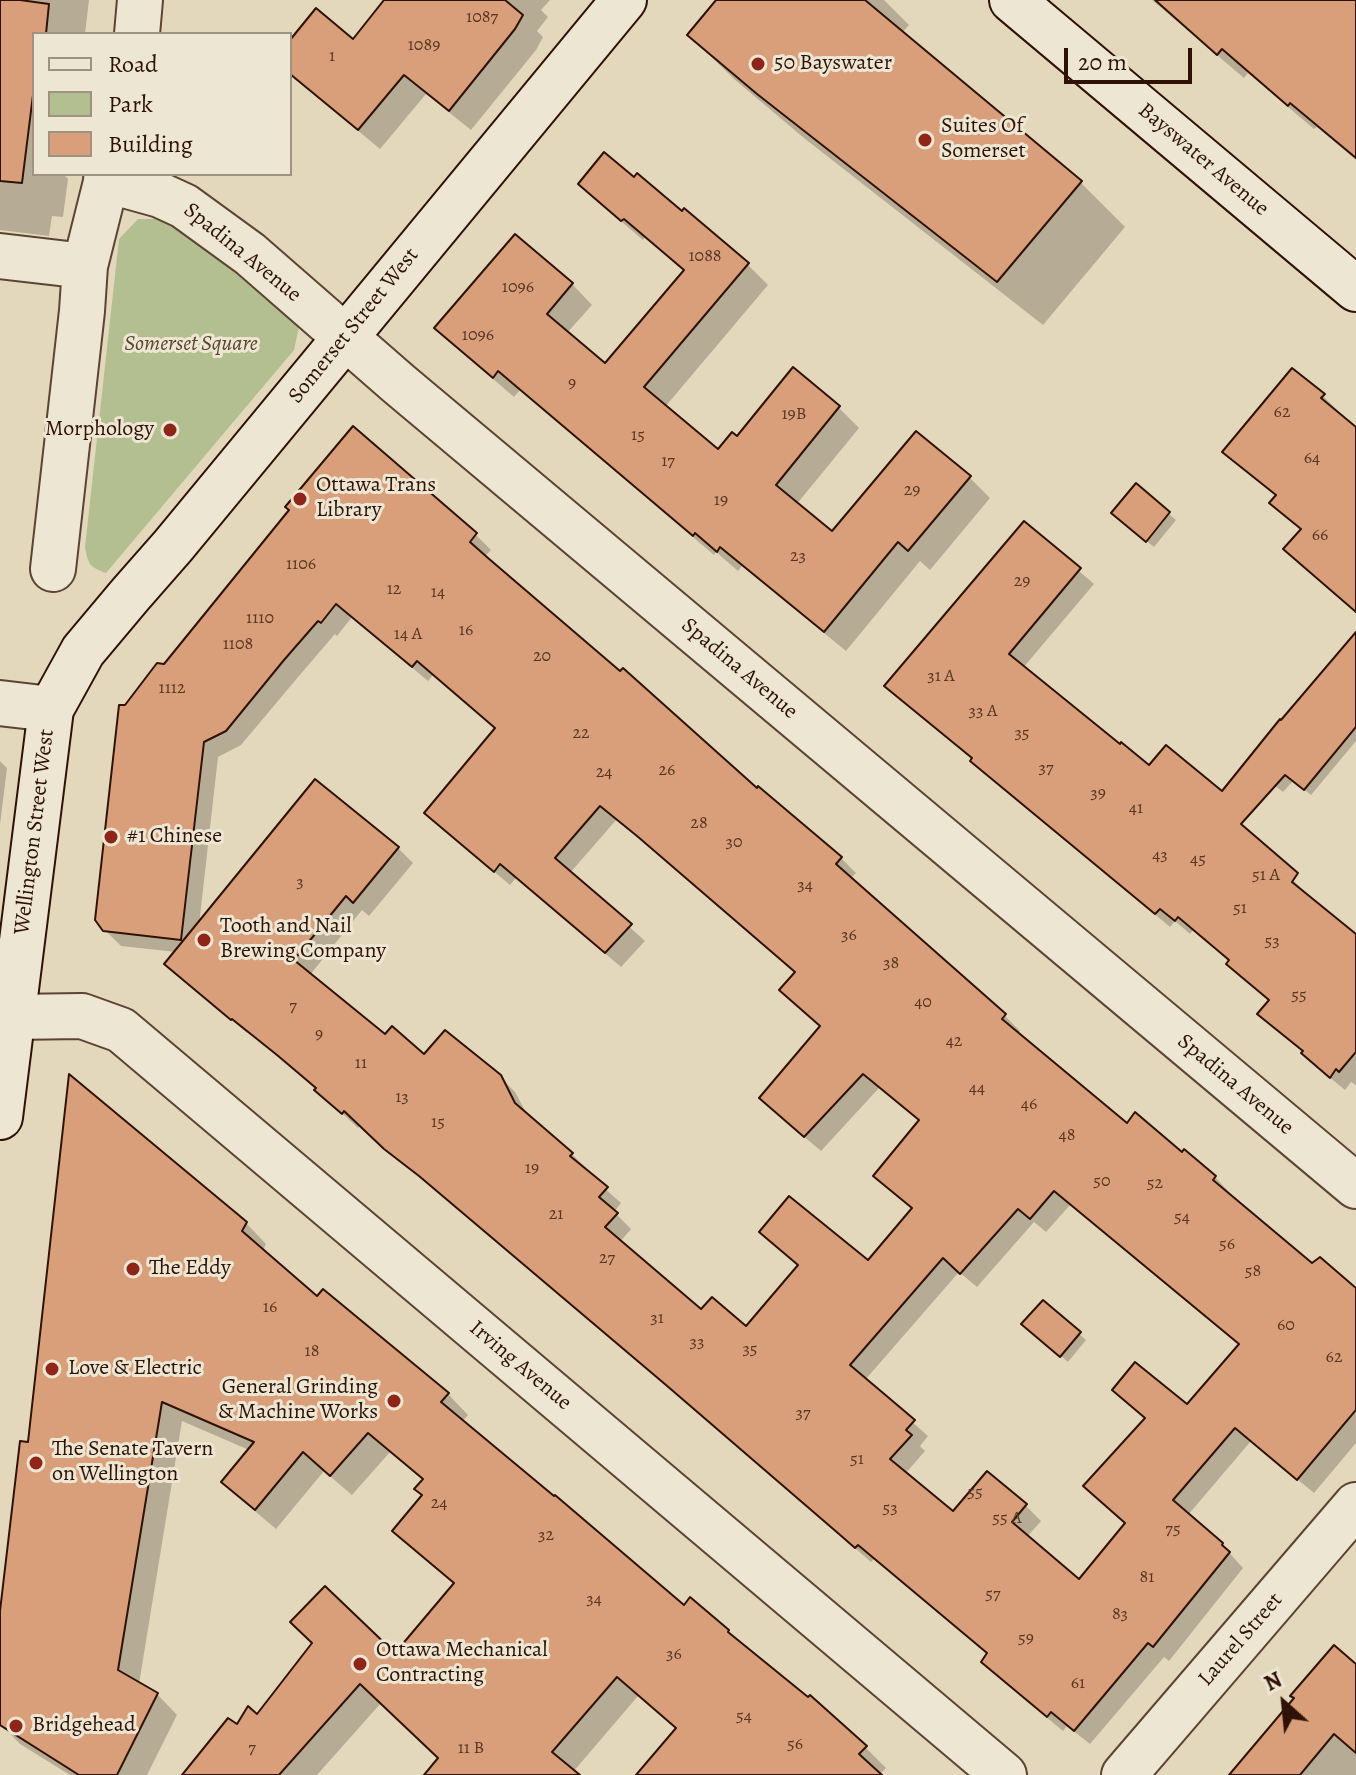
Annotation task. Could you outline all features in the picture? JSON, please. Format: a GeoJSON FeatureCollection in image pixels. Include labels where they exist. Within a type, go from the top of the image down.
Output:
{"type":"FeatureCollection","features":[{"type":"Feature","properties":{"kind":"street"},"geometry":{"type":"LineString","coordinates":[[137,32],[140,0]]}},
{"type":"Feature","properties":{"kind":"street","name":"Somerset Street West"},"geometry":{"type":"LineString","coordinates":[[83,651],[624,0]]}},
{"type":"Feature","properties":{"kind":"street","name":"Bayswater Avenue"},"geometry":{"type":"LineString","coordinates":[[1012,0],[1356,289]]}},
{"type":"Feature","properties":{"kind":"street"},"geometry":{"type":"LineString","coordinates":[[53,569],[85,266],[107,177]]}},
{"type":"Feature","properties":{"kind":"street","name":"Spadina Avenue"},"geometry":{"type":"LineString","coordinates":[[107,177],[184,206],[250,254],[345,339],[1356,1186]]}},
{"type":"Feature","properties":{"kind":"street"},"geometry":{"type":"LineString","coordinates":[[0,256],[85,266]]}},
{"type":"Feature","properties":{"kind":"street","name":"Wellington Street West"},"geometry":{"type":"LineString","coordinates":[[0,1117],[51,709],[83,651]]}},
{"type":"Feature","properties":{"kind":"street"},"geometry":{"type":"LineString","coordinates":[[0,703],[51,709]]}},
{"type":"Feature","properties":{"kind":"street","name":"Irving Avenue"},"geometry":{"type":"LineString","coordinates":[[12,1017],[82,1016],[121,1030],[1004,1775]]}},
{"type":"Feature","properties":{"kind":"street","name":"Laurel Street"},"geometry":{"type":"LineString","coordinates":[[1124,1775],[1356,1505]]}},
{"type":"Feature","properties":{"kind":"green space","name":"Somerset Square"},"geometry":{"type":"Polygon","coordinates":[[[138,219],[165,219],[289,308],[299,327],[294,350],[106,573],[90,564],[85,547],[119,239],[138,219]]]}},
{"type":"Feature","properties":{"kind":"building"},"geometry":{"type":"Polygon","coordinates":[[[0,0],[49,4],[46,32],[32,32],[32,103],[22,183],[0,181],[0,0]]]}},
{"type":"Feature","properties":{"kind":"building"},"geometry":{"type":"Polygon","coordinates":[[[384,0],[505,0],[523,15],[449,111],[404,75],[358,130],[292,76],[292,38],[316,8],[353,39],[384,0]]]}},
{"type":"Feature","properties":{"kind":"building","name":"Suites Of Somerset"},"geometry":{"type":"Polygon","coordinates":[[[716,0],[865,0],[1082,181],[997,282],[757,94],[687,35],[716,0]]]}},
{"type":"Feature","properties":{"kind":"building"},"geometry":{"type":"Polygon","coordinates":[[[1155,0],[1356,0],[1356,158],[1290,103],[1288,106],[1222,49],[1217,55],[1155,0]]]}},
{"type":"Feature","properties":{"kind":"building"},"geometry":{"type":"Polygon","coordinates":[[[604,152],[634,177],[637,173],[682,211],[684,208],[749,263],[644,387],[718,449],[732,432],[737,436],[793,367],[840,406],[776,485],[832,531],[916,431],[971,476],[908,551],[898,542],[824,632],[720,547],[717,552],[695,533],[693,536],[498,371],[493,378],[434,328],[515,234],[573,283],[547,314],[605,363],[684,270],[578,184],[604,152]]]}},
{"type":"Feature","properties":{"kind":"building"},"geometry":{"type":"Polygon","coordinates":[[[1292,368],[1325,394],[1321,398],[1356,427],[1356,612],[1283,549],[1301,529],[1269,503],[1276,495],[1222,452],[1292,368]]]}},
{"type":"Feature","properties":{"kind":"building"},"geometry":{"type":"Polygon","coordinates":[[[353,426],[477,533],[470,542],[488,558],[620,671],[623,668],[757,788],[842,857],[836,864],[1006,1014],[1002,1019],[1127,1123],[1135,1112],[1216,1176],[1213,1180],[1312,1263],[1320,1257],[1356,1288],[1356,1410],[1297,1480],[1235,1428],[1173,1500],[1230,1552],[1153,1647],[1148,1643],[1074,1731],[1051,1712],[1047,1717],[981,1662],[987,1653],[858,1545],[855,1548],[384,1149],[344,1111],[342,1114],[277,1055],[164,964],[315,779],[399,847],[353,903],[346,896],[294,960],[385,1034],[392,1026],[424,1054],[445,1030],[501,1075],[515,1103],[573,1153],[570,1156],[608,1187],[599,1197],[618,1213],[605,1227],[701,1309],[712,1297],[746,1326],[798,1265],[759,1232],[789,1196],[868,1260],[912,1208],[873,1176],[919,1120],[863,1074],[804,1137],[759,1098],[820,1026],[779,990],[795,972],[637,836],[600,806],[555,858],[632,924],[605,953],[500,864],[494,872],[424,813],[495,728],[417,661],[412,667],[336,604],[284,660],[226,731],[204,742],[181,940],[103,931],[95,920],[119,705],[125,705],[157,663],[164,664],[289,510],[285,507],[353,426]],[[1054,1191],[1030,1219],[1018,1209],[960,1274],[943,1258],[850,1365],[915,1420],[906,1430],[912,1435],[890,1459],[953,1511],[987,1471],[1027,1504],[1012,1522],[1079,1579],[1125,1523],[1083,1486],[1145,1418],[1112,1390],[1135,1362],[1187,1404],[1239,1344],[1054,1191]]]}},
{"type":"Feature","properties":{"kind":"building"},"geometry":{"type":"Polygon","coordinates":[[[1136,483],[1170,512],[1146,542],[1111,513],[1136,483]]]}},
{"type":"Feature","properties":{"kind":"building"},"geometry":{"type":"Polygon","coordinates":[[[1024,521],[1081,568],[1009,654],[1149,765],[1166,745],[1222,791],[1356,632],[1356,727],[1304,790],[1285,775],[1241,824],[1298,873],[1292,882],[1356,934],[1356,1052],[1330,1078],[1301,1053],[1303,1051],[1257,1014],[1269,1000],[1226,964],[1229,960],[1178,917],[1175,921],[1160,909],[1155,914],[884,686],[1024,521]]]}},
{"type":"Feature","properties":{"kind":"building"},"geometry":{"type":"Polygon","coordinates":[[[69,1074],[247,1222],[242,1231],[317,1296],[323,1289],[449,1393],[441,1402],[684,1605],[690,1597],[728,1632],[808,1697],[810,1695],[867,1746],[859,1754],[882,1775],[636,1775],[676,1728],[617,1677],[552,1752],[580,1775],[424,1775],[438,1758],[360,1684],[279,1775],[182,1775],[228,1718],[237,1724],[248,1706],[257,1714],[312,1643],[290,1622],[325,1586],[395,1653],[454,1583],[392,1531],[422,1495],[414,1489],[423,1479],[368,1433],[330,1476],[303,1452],[255,1510],[221,1482],[254,1442],[162,1402],[118,1670],[158,1693],[117,1775],[79,1775],[0,1725],[0,1611],[20,1441],[28,1442],[69,1074]]]}},
{"type":"Feature","properties":{"kind":"building"},"geometry":{"type":"Polygon","coordinates":[[[1043,1300],[1081,1332],[1060,1357],[1021,1324],[1043,1300]]]}},
{"type":"Feature","properties":{"kind":"building"},"geometry":{"type":"Polygon","coordinates":[[[1334,1645],[1356,1664],[1356,1753],[1334,1734],[1300,1775],[1229,1775],[1294,1698],[1290,1696],[1334,1645]]]}},
{"type":"Feature","properties":{"kind":"place","name":"50 Bayswater"},"geometry":{"type":"Point","coordinates":[758,64]}},
{"type":"Feature","properties":{"kind":"place","name":"Suites Of Somerset"},"geometry":{"type":"Point","coordinates":[925,140]}},
{"type":"Feature","properties":{"kind":"place","name":"Morphology"},"geometry":{"type":"Point","coordinates":[170,430]}},
{"type":"Feature","properties":{"kind":"place","name":"Ottawa Trans Library"},"geometry":{"type":"Point","coordinates":[300,499]}},
{"type":"Feature","properties":{"kind":"place","name":"#1 Chinese"},"geometry":{"type":"Point","coordinates":[111,837]}},
{"type":"Feature","properties":{"kind":"place","name":"Tooth and Nail Brewing Company"},"geometry":{"type":"Point","coordinates":[204,940]}},
{"type":"Feature","properties":{"kind":"place","name":"The Eddy"},"geometry":{"type":"Point","coordinates":[133,1269]}},
{"type":"Feature","properties":{"kind":"place","name":"Love & Electric"},"geometry":{"type":"Point","coordinates":[52,1369]}},
{"type":"Feature","properties":{"kind":"place","name":"General Grinding & Machine Works"},"geometry":{"type":"Point","coordinates":[394,1401]}},
{"type":"Feature","properties":{"kind":"place","name":"The Senate Tavern on Wellington"},"geometry":{"type":"Point","coordinates":[36,1463]}},
{"type":"Feature","properties":{"kind":"place","name":"Ottawa Mechanical Contracting"},"geometry":{"type":"Point","coordinates":[360,1664]}},
{"type":"Feature","properties":{"kind":"place","name":"Bridgehead"},"geometry":{"type":"Point","coordinates":[16,1726]}}]}
